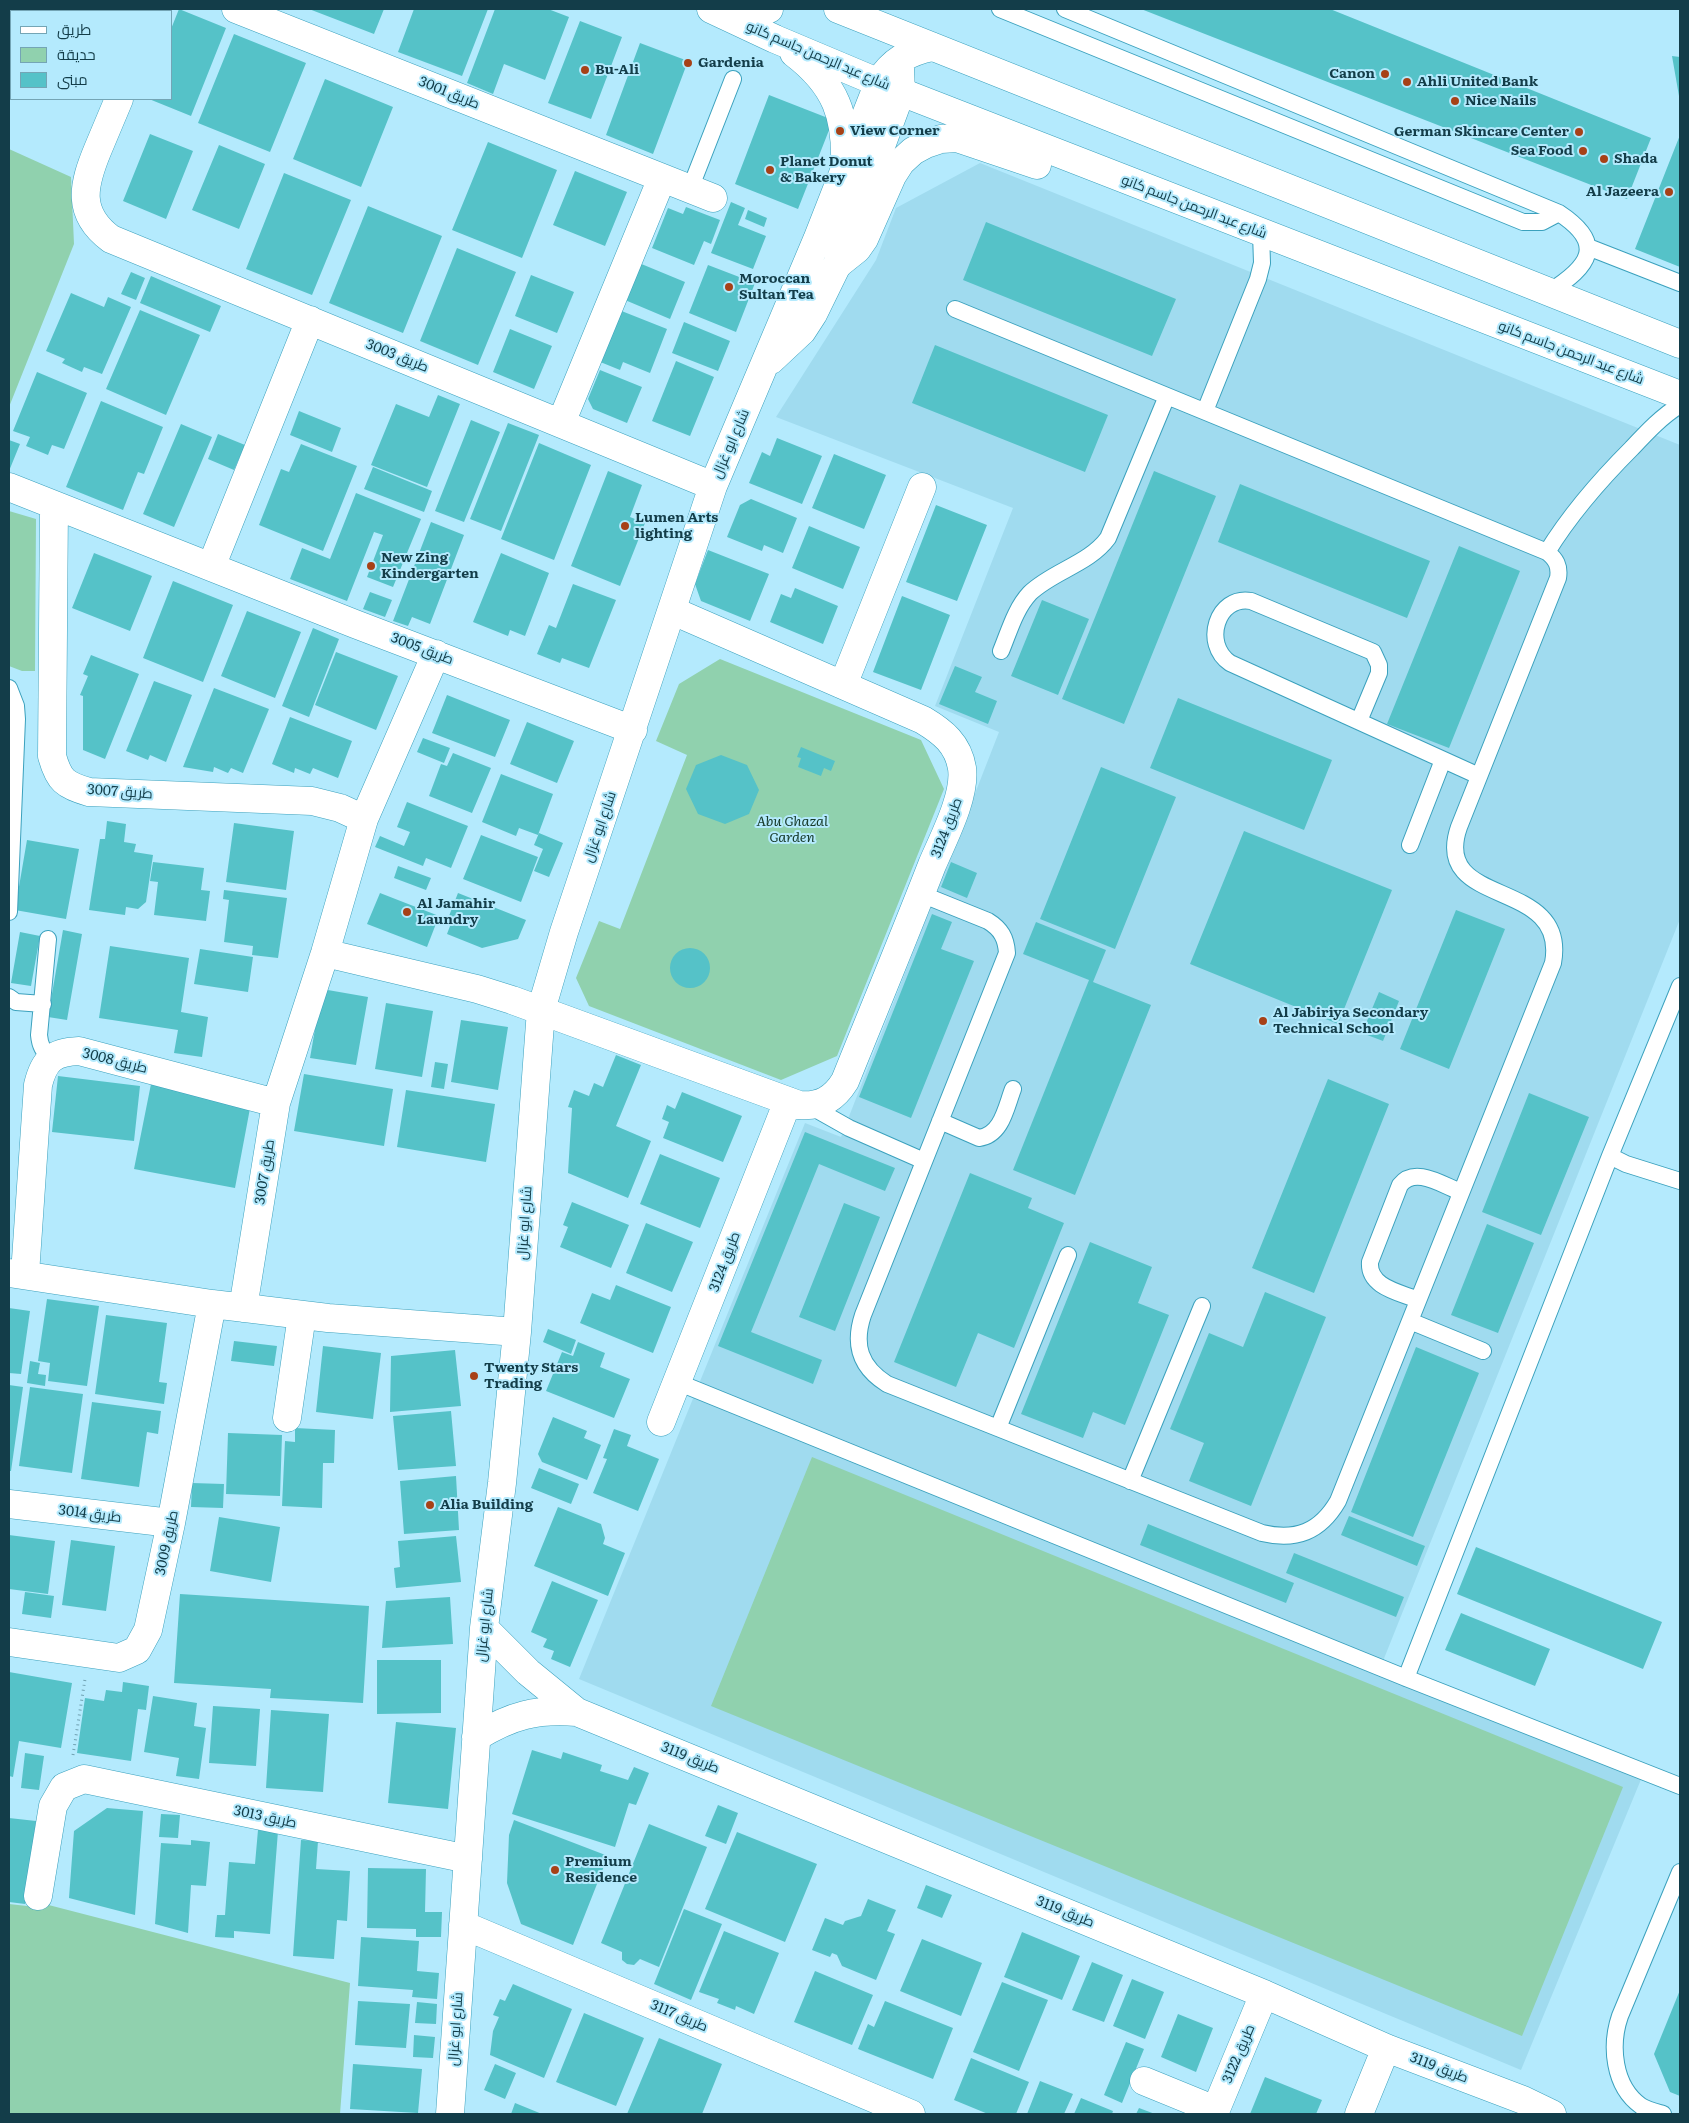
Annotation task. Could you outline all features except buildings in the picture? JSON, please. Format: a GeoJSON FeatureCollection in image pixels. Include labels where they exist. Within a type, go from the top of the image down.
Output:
{"type":"FeatureCollection","features":[{"type":"Feature","properties":{"kind":"street","name":"طريق 3001"},"geometry":{"type":"LineString","coordinates":[[236,9],[701,193]]}},
{"type":"Feature","properties":{"kind":"street"},"geometry":{"type":"LineString","coordinates":[[715,11],[740,15],[769,9]]}},
{"type":"Feature","properties":{"kind":"street"},"geometry":{"type":"LineString","coordinates":[[838,9],[1680,344]]}},
{"type":"Feature","properties":{"kind":"street","name":"شارع عبد الرحمن جاسم كانو"},"geometry":{"type":"LineString","coordinates":[[715,11],[775,39],[890,87],[1680,395]]}},
{"type":"Feature","properties":{"kind":"street"},"geometry":{"type":"LineString","coordinates":[[884,27],[898,59]]}},
{"type":"Feature","properties":{"kind":"street"},"geometry":{"type":"LineString","coordinates":[[775,39],[814,68],[826,85],[836,104],[843,125],[846,146],[845,168]]}},
{"type":"Feature","properties":{"kind":"street","name":"شارع ابو غزال"},"geometry":{"type":"LineString","coordinates":[[764,366],[802,331],[813,314],[837,265],[890,87],[887,69],[898,59],[914,50],[932,46]]}},
{"type":"Feature","properties":{"kind":"street","name":"شارع ابو غزال"},"geometry":{"type":"LineString","coordinates":[[450,2114],[484,1628],[502,1483],[517,1332],[541,1010],[558,950],[714,486],[845,168],[890,87]]}},
{"type":"Feature","properties":{"kind":"street","name":"طريق 3003"},"geometry":{"type":"LineString","coordinates":[[119,100],[87,176],[85,197],[90,215],[99,230],[111,239],[714,486]]}},
{"type":"Feature","properties":{"kind":"street"},"geometry":{"type":"LineString","coordinates":[[837,265],[857,250],[864,239],[892,176],[901,162],[912,151],[926,144],[941,139],[957,138],[1057,170],[1078,172],[1100,170]]}},
{"type":"Feature","properties":{"kind":"street"},"geometry":{"type":"LineString","coordinates":[[561,423],[662,178]]}},
{"type":"Feature","properties":{"kind":"street"},"geometry":{"type":"LineString","coordinates":[[211,567],[310,320]]}},
{"type":"Feature","properties":{"kind":"street","name":"طريق 3005"},"geometry":{"type":"LineString","coordinates":[[9,487],[633,730]]}},
{"type":"Feature","properties":{"kind":"street"},"geometry":{"type":"LineString","coordinates":[[843,685],[922,487]]}},
{"type":"Feature","properties":{"kind":"street","name":"طريق 3007"},"geometry":{"type":"LineString","coordinates":[[54,505],[52,756],[56,772],[69,786],[89,792],[312,801],[340,808],[364,819]]}},
{"type":"Feature","properties":{"kind":"street","name":"طريق 3124"},"geometry":{"type":"LineString","coordinates":[[661,1422],[799,1104],[831,1098],[845,1080],[960,795],[962,769],[955,749],[943,732],[923,720],[673,611]]}},
{"type":"Feature","properties":{"kind":"street","name":"طريق 3007"},"geometry":{"type":"LineString","coordinates":[[243,1308],[276,1103],[325,953],[364,819],[436,654]]}},
{"type":"Feature","properties":{"kind":"street"},"geometry":{"type":"LineString","coordinates":[[325,953],[477,989],[541,1010],[799,1104]]}},
{"type":"Feature","properties":{"kind":"street","name":"طريق 3008"},"geometry":{"type":"LineString","coordinates":[[51,1058],[64,1052],[79,1051],[276,1103]]}},
{"type":"Feature","properties":{"kind":"street"},"geometry":{"type":"LineString","coordinates":[[51,1058],[42,1070],[38,1085],[17,1273],[212,1304],[302,1315],[517,1332]]}},
{"type":"Feature","properties":{"kind":"street","name":"طريق 3009"},"geometry":{"type":"LineString","coordinates":[[9,1642],[119,1658],[137,1650],[148,1630],[171,1523],[212,1304]]}},
{"type":"Feature","properties":{"kind":"street"},"geometry":{"type":"LineString","coordinates":[[287,1418],[302,1315]]}},
{"type":"Feature","properties":{"kind":"street","name":"طريق 3014"},"geometry":{"type":"LineString","coordinates":[[9,1504],[171,1523]]}},
{"type":"Feature","properties":{"kind":"street"},"geometry":{"type":"LineString","coordinates":[[484,1628],[528,1672],[577,1712]]}},
{"type":"Feature","properties":{"kind":"street"},"geometry":{"type":"LineString","coordinates":[[476,1737],[499,1723],[524,1714],[551,1710],[577,1712]]}},
{"type":"Feature","properties":{"kind":"street","name":"طريق 3119"},"geometry":{"type":"LineString","coordinates":[[577,1712],[1264,1994],[1386,2048],[1504,2105],[1552,2114]]}},
{"type":"Feature","properties":{"kind":"street","name":"طريق 3013"},"geometry":{"type":"LineString","coordinates":[[66,1786],[84,1779],[468,1859]]}},
{"type":"Feature","properties":{"kind":"street"},"geometry":{"type":"LineString","coordinates":[[38,1896],[53,1806],[66,1786]]}},
{"type":"Feature","properties":{"kind":"street","name":"طريق 3117"},"geometry":{"type":"LineString","coordinates":[[463,1925],[900,2112]]}},
{"type":"Feature","properties":{"kind":"street","name":"طريق 3122"},"geometry":{"type":"LineString","coordinates":[[1214,2112],[1264,1994]]}},
{"type":"Feature","properties":{"kind":"street"},"geometry":{"type":"LineString","coordinates":[[1359,2114],[1386,2048]]}},
{"type":"Feature","properties":{"kind":"street"},"geometry":{"type":"LineString","coordinates":[[1144,2081],[1214,2112]]}},
{"type":"Feature","properties":{"kind":"lane"},"geometry":{"type":"LineString","coordinates":[[1000,9],[1523,222],[1542,222],[1559,213]]}},
{"type":"Feature","properties":{"kind":"lane"},"geometry":{"type":"LineString","coordinates":[[1065,9],[1559,213],[1581,229],[1588,247],[1580,268],[1573,276],[1549,292]]}},
{"type":"Feature","properties":{"kind":"lane"},"geometry":{"type":"LineString","coordinates":[[701,193],[733,79]]}},
{"type":"Feature","properties":{"kind":"lane"},"geometry":{"type":"LineString","coordinates":[[1205,411],[1258,280],[1262,262],[1261,233]]}},
{"type":"Feature","properties":{"kind":"lane"},"geometry":{"type":"LineString","coordinates":[[1588,247],[1680,284]]}},
{"type":"Feature","properties":{"kind":"lane"},"geometry":{"type":"LineString","coordinates":[[921,894],[988,921],[1003,933],[1007,953],[863,1316],[858,1338],[859,1349],[869,1370],[887,1384],[1269,1534],[1291,1536],[1316,1528],[1332,1511],[1338,1501],[1553,962],[1555,951],[1551,930],[1539,914],[1531,907],[1476,881],[1460,867],[1456,852],[1456,836],[1558,578],[1557,563],[1547,552],[955,309]]}},
{"type":"Feature","properties":{"kind":"lane"},"geometry":{"type":"LineString","coordinates":[[1001,651],[1016,614],[1031,593],[1094,552],[1108,538],[1167,396]]}},
{"type":"Feature","properties":{"kind":"lane"},"geometry":{"type":"LineString","coordinates":[[1547,552],[1579,505],[1597,484],[1656,423],[1680,404]]}},
{"type":"Feature","properties":{"kind":"lane"},"geometry":{"type":"LineString","coordinates":[[1359,721],[1379,673],[1379,665],[1373,652],[1250,601],[1242,600],[1227,606],[1222,613],[1215,632],[1214,641],[1222,658],[1230,663],[1479,776]]}},
{"type":"Feature","properties":{"kind":"lane"},"geometry":{"type":"LineString","coordinates":[[9,688],[16,706],[17,719],[9,912]]}},
{"type":"Feature","properties":{"kind":"lane"},"geometry":{"type":"LineString","coordinates":[[1410,845],[1444,760]]}},
{"type":"Feature","properties":{"kind":"lane"},"geometry":{"type":"LineString","coordinates":[[48,939],[40,1044],[44,1052],[51,1058]]}},
{"type":"Feature","properties":{"kind":"lane"},"geometry":{"type":"LineString","coordinates":[[1406,1678],[1610,1156],[1680,986]]}},
{"type":"Feature","properties":{"kind":"lane"},"geometry":{"type":"LineString","coordinates":[[9,997],[16,1002],[42,1004]]}},
{"type":"Feature","properties":{"kind":"lane"},"geometry":{"type":"LineString","coordinates":[[940,1121],[979,1138],[986,1137],[996,1129],[1013,1089]]}},
{"type":"Feature","properties":{"kind":"lane"},"geometry":{"type":"LineString","coordinates":[[799,1104],[924,1161]]}},
{"type":"Feature","properties":{"kind":"lane"},"geometry":{"type":"LineString","coordinates":[[1610,1156],[1626,1164],[1680,1181]]}},
{"type":"Feature","properties":{"kind":"lane"},"geometry":{"type":"LineString","coordinates":[[1418,1300],[1378,1284],[1371,1276],[1369,1269],[1400,1185],[1409,1176],[1419,1176],[1461,1192]]}},
{"type":"Feature","properties":{"kind":"lane"},"geometry":{"type":"LineString","coordinates":[[998,1428],[1068,1255]]}},
{"type":"Feature","properties":{"kind":"lane"},"geometry":{"type":"LineString","coordinates":[[1130,1480],[1202,1306]]}},
{"type":"Feature","properties":{"kind":"lane"},"geometry":{"type":"LineString","coordinates":[[1410,1321],[1483,1351]]}},
{"type":"Feature","properties":{"kind":"lane"},"geometry":{"type":"LineString","coordinates":[[677,1382],[1406,1678],[1680,1786]]}},
{"type":"Feature","properties":{"kind":"lane"},"geometry":{"type":"LineString","coordinates":[[1663,2114],[1641,2106],[1632,2096],[1618,2072],[1614,2044],[1620,2016],[1680,1872]]}},
{"type":"Feature","properties":{"kind":"path"},"geometry":{"type":"LineString","coordinates":[[66,1786],[89,1654]]}},
{"type":"Feature","properties":{"kind":"shaded area","name":"Al Jabiriya Secondary Technical School"},"geometry":{"type":"Polygon","coordinates":[[[980,163],[1680,445],[1680,919],[1379,1671],[1642,1777],[1521,2070],[579,1679],[805,1123],[841,1137],[999,732],[935,706],[1013,508],[776,417],[876,260],[896,208],[980,163]]]}},
{"type":"Feature","properties":{"kind":"green space"},"geometry":{"type":"Polygon","coordinates":[[[9,149],[71,177],[74,244],[9,407],[9,149]]]}},
{"type":"Feature","properties":{"kind":"green space"},"geometry":{"type":"Polygon","coordinates":[[[9,511],[36,519],[35,671],[22,671],[9,666],[9,511]]]}},
{"type":"Feature","properties":{"kind":"green space","name":"Abu Ghazal Garden"},"geometry":{"type":"Polygon","coordinates":[[[720,659],[921,740],[944,789],[837,1056],[781,1080],[589,1006],[576,978],[599,921],[620,929],[687,755],[656,741],[679,684],[720,659]]]}},
{"type":"Feature","properties":{"kind":"green space"},"geometry":{"type":"Polygon","coordinates":[[[812,1457],[1623,1787],[1522,2036],[711,1706],[812,1457]]]}},
{"type":"Feature","properties":{"kind":"green space"},"geometry":{"type":"Polygon","coordinates":[[[37,1902],[350,1983],[340,2114],[9,2114],[9,1904],[36,1907],[37,1902]]]}},
{"type":"Feature","properties":{"kind":"place","name":"Gardenia"},"geometry":{"type":"Point","coordinates":[688,63]}},
{"type":"Feature","properties":{"kind":"place","name":"Bu-Ali"},"geometry":{"type":"Point","coordinates":[585,70]}},
{"type":"Feature","properties":{"kind":"place","name":"Canon"},"geometry":{"type":"Point","coordinates":[1385,74]}},
{"type":"Feature","properties":{"kind":"place","name":"Ahli United Bank"},"geometry":{"type":"Point","coordinates":[1407,82]}},
{"type":"Feature","properties":{"kind":"place","name":"Nice Nails"},"geometry":{"type":"Point","coordinates":[1455,101]}},
{"type":"Feature","properties":{"kind":"place","name":"View Corner"},"geometry":{"type":"Point","coordinates":[840,131]}},
{"type":"Feature","properties":{"kind":"place","name":"German Skincare Center"},"geometry":{"type":"Point","coordinates":[1579,132]}},
{"type":"Feature","properties":{"kind":"place","name":"Sea Food"},"geometry":{"type":"Point","coordinates":[1583,151]}},
{"type":"Feature","properties":{"kind":"place","name":"Shada"},"geometry":{"type":"Point","coordinates":[1604,159]}},
{"type":"Feature","properties":{"kind":"place","name":"Planet Donut & Bakery"},"geometry":{"type":"Point","coordinates":[770,170]}},
{"type":"Feature","properties":{"kind":"place","name":"Al Jazeera"},"geometry":{"type":"Point","coordinates":[1669,192]}},
{"type":"Feature","properties":{"kind":"place","name":"Moroccan Sultan Tea"},"geometry":{"type":"Point","coordinates":[729,287]}},
{"type":"Feature","properties":{"kind":"place","name":"Lumen Arts lighting"},"geometry":{"type":"Point","coordinates":[625,526]}},
{"type":"Feature","properties":{"kind":"place","name":"New Zing Kindergarten"},"geometry":{"type":"Point","coordinates":[371,566]}},
{"type":"Feature","properties":{"kind":"place","name":"Al Jamahir Laundry"},"geometry":{"type":"Point","coordinates":[407,912]}},
{"type":"Feature","properties":{"kind":"place","name":"Al Jabiriya Secondary Technical School"},"geometry":{"type":"Point","coordinates":[1263,1021]}},
{"type":"Feature","properties":{"kind":"place","name":"Twenty Stars Trading"},"geometry":{"type":"Point","coordinates":[474,1376]}},
{"type":"Feature","properties":{"kind":"place","name":"Alia Building"},"geometry":{"type":"Point","coordinates":[430,1505]}},
{"type":"Feature","properties":{"kind":"place","name":"Premium Residence"},"geometry":{"type":"Point","coordinates":[555,1870]}}]}
